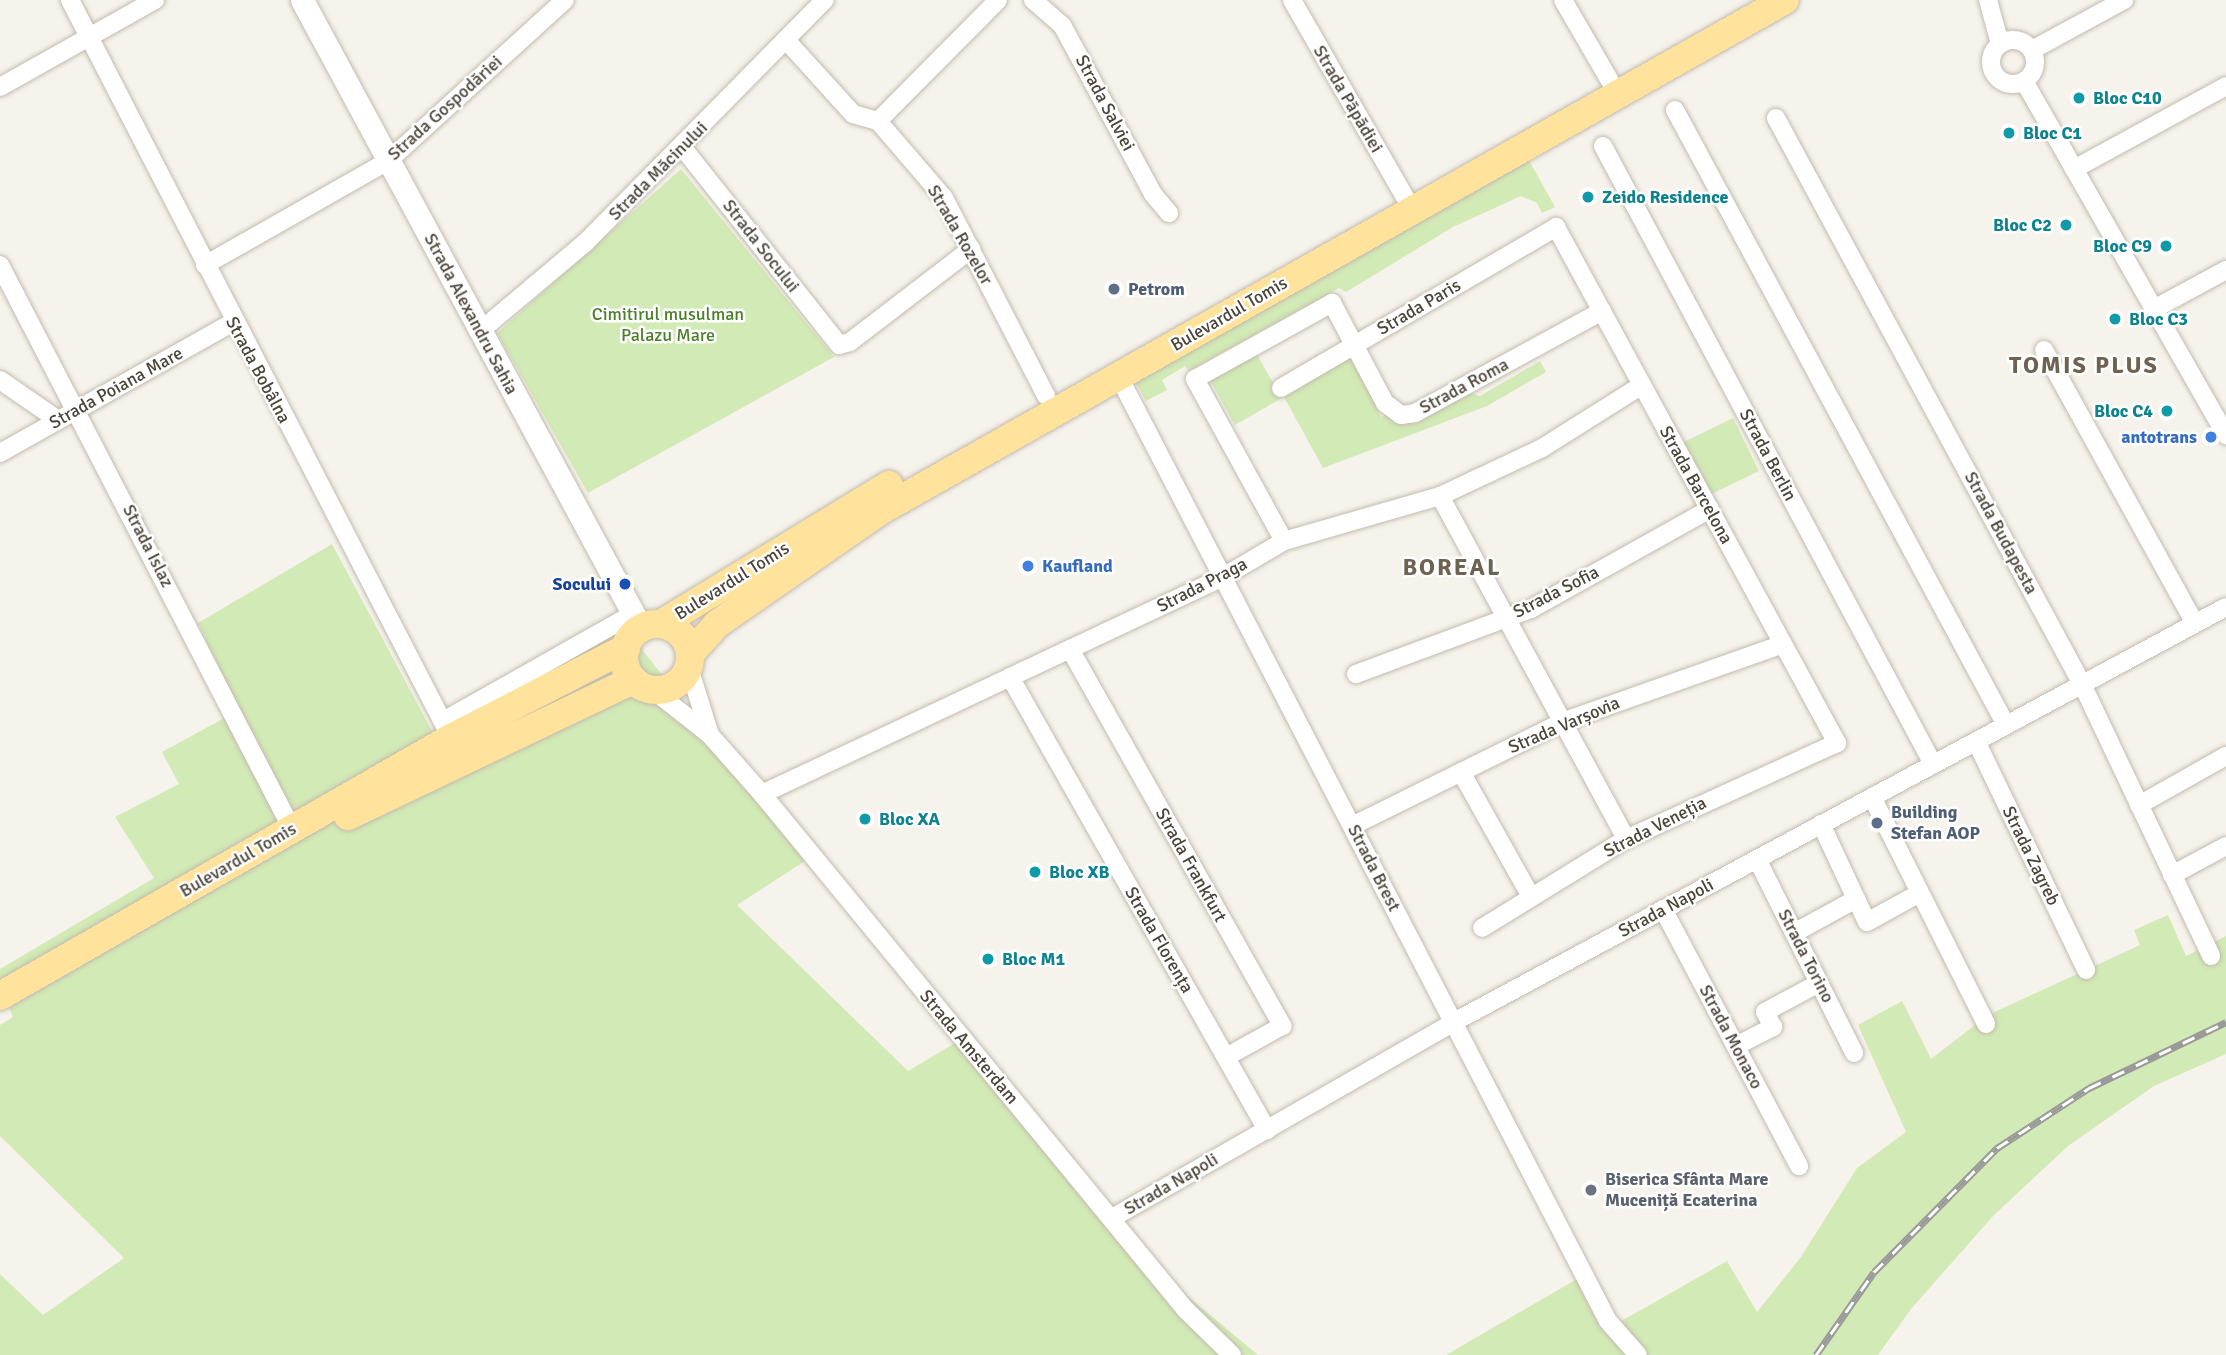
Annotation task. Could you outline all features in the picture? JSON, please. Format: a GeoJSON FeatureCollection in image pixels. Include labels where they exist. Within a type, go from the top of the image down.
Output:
{"type":"FeatureCollection","features":[{"type":"Feature","properties":{"kind":"main road","name":"Bulevardul Tomis"},"geometry":{"type":"LineString","coordinates":[[0,996],[292,829],[447,729],[640,628],[1046,396],[1752,0]]}},
{"type":"Feature","properties":{"kind":"main road","name":"Bulevardul Tomis"},"geometry":{"type":"LineString","coordinates":[[690,661],[718,624],[880,511],[1785,0]]}},
{"type":"Feature","properties":{"kind":"main road"},"geometry":{"type":"LineString","coordinates":[[640,628],[675,629],[690,661],[674,685],[643,685],[627,670],[640,628]]}},
{"type":"Feature","properties":{"kind":"main road","name":"Bulevardul Tomis"},"geometry":{"type":"LineString","coordinates":[[0,1010],[295,842],[643,685]]}},
{"type":"Feature","properties":{"kind":"street","name":"Strada Bobâlna"},"geometry":{"type":"LineString","coordinates":[[71,0],[92,36],[233,322],[447,729]]}},
{"type":"Feature","properties":{"kind":"street"},"geometry":{"type":"LineString","coordinates":[[0,87],[155,0]]}},
{"type":"Feature","properties":{"kind":"street","name":"Strada Alexandru Sahia"},"geometry":{"type":"LineString","coordinates":[[302,0],[640,628]]}},
{"type":"Feature","properties":{"kind":"street","name":"Strada Gospodăriei"},"geometry":{"type":"LineString","coordinates":[[205,265],[388,161],[565,0]]}},
{"type":"Feature","properties":{"kind":"street","name":"Strada Măcinului"},"geometry":{"type":"LineString","coordinates":[[480,331],[586,242],[683,148],[825,0]]}},
{"type":"Feature","properties":{"kind":"street"},"geometry":{"type":"LineString","coordinates":[[878,121],[998,0]]}},
{"type":"Feature","properties":{"kind":"street","name":"Strada Salviei"},"geometry":{"type":"LineString","coordinates":[[1033,0],[1062,24],[1153,194],[1169,213]]}},
{"type":"Feature","properties":{"kind":"street","name":"Strada Păpădiei"},"geometry":{"type":"LineString","coordinates":[[1292,0],[1405,197]]}},
{"type":"Feature","properties":{"kind":"street"},"geometry":{"type":"LineString","coordinates":[[1563,0],[1611,81]]}},
{"type":"Feature","properties":{"kind":"street"},"geometry":{"type":"LineString","coordinates":[[1988,0],[2000,44],[1992,62],[1997,76],[2009,83],[2024,81],[2035,67],[2032,50],[2016,40],[2000,44]]}},
{"type":"Feature","properties":{"kind":"street"},"geometry":{"type":"LineString","coordinates":[[2032,50],[2124,0]]}},
{"type":"Feature","properties":{"kind":"street","name":"Strada Rozelor"},"geometry":{"type":"LineString","coordinates":[[786,40],[853,114],[878,121],[944,198],[1046,396]]}},
{"type":"Feature","properties":{"kind":"street"},"geometry":{"type":"LineString","coordinates":[[2024,81],[2226,435]]}},
{"type":"Feature","properties":{"kind":"street"},"geometry":{"type":"LineString","coordinates":[[2074,169],[2226,86]]}},
{"type":"Feature","properties":{"kind":"street"},"geometry":{"type":"LineString","coordinates":[[1675,110],[2006,725]]}},
{"type":"Feature","properties":{"kind":"street","name":"Strada Budapesta"},"geometry":{"type":"LineString","coordinates":[[1776,118],[2082,684],[2211,956]]}},
{"type":"Feature","properties":{"kind":"street","name":"Strada Berlin"},"geometry":{"type":"LineString","coordinates":[[1603,146],[1933,764]]}},
{"type":"Feature","properties":{"kind":"street","name":"Strada Socului"},"geometry":{"type":"LineString","coordinates":[[683,148],[839,345],[850,342],[971,249]]}},
{"type":"Feature","properties":{"kind":"street","name":"Strada Barcelona"},"geometry":{"type":"LineString","coordinates":[[1556,227],[1837,743]]}},
{"type":"Feature","properties":{"kind":"street","name":"Strada Paris"},"geometry":{"type":"LineString","coordinates":[[1281,388],[1556,227]]}},
{"type":"Feature","properties":{"kind":"street","name":"Strada Islaz"},"geometry":{"type":"LineString","coordinates":[[0,265],[78,409],[292,829]]}},
{"type":"Feature","properties":{"kind":"street"},"geometry":{"type":"LineString","coordinates":[[2154,309],[2226,270]]}},
{"type":"Feature","properties":{"kind":"street"},"geometry":{"type":"LineString","coordinates":[[1284,541],[1195,379],[1332,303],[1354,345]]}},
{"type":"Feature","properties":{"kind":"street","name":"Strada Roma"},"geometry":{"type":"LineString","coordinates":[[1354,345],[1385,403],[1401,415],[1430,406],[1602,311]]}},
{"type":"Feature","properties":{"kind":"street","name":"Strada Poiana Mare"},"geometry":{"type":"LineString","coordinates":[[0,453],[233,322]]}},
{"type":"Feature","properties":{"kind":"street"},"geometry":{"type":"LineString","coordinates":[[2044,350],[2196,623]]}},
{"type":"Feature","properties":{"kind":"street","name":"Strada Brest"},"geometry":{"type":"LineString","coordinates":[[1118,376],[1608,1321],[1637,1355]]}},
{"type":"Feature","properties":{"kind":"street"},"geometry":{"type":"LineString","coordinates":[[0,380],[58,420]]}},
{"type":"Feature","properties":{"kind":"street","name":"Strada Praga"},"geometry":{"type":"LineString","coordinates":[[762,794],[1223,577],[1284,541],[1440,496],[1542,448],[1642,385]]}},
{"type":"Feature","properties":{"kind":"street"},"geometry":{"type":"LineString","coordinates":[[1440,496],[1626,839]]}},
{"type":"Feature","properties":{"kind":"street","name":"Strada Sofia"},"geometry":{"type":"LineString","coordinates":[[1356,674],[1531,609],[1710,509]]}},
{"type":"Feature","properties":{"kind":"street","name":"Strada Napoli"},"geometry":{"type":"LineString","coordinates":[[1112,1218],[1454,1021],[2226,607]]}},
{"type":"Feature","properties":{"kind":"street","name":"Strada Varșovia"},"geometry":{"type":"LineString","coordinates":[[1352,826],[1562,722],[1783,644]]}},
{"type":"Feature","properties":{"kind":"street","name":"Strada Frankfurt"},"geometry":{"type":"LineString","coordinates":[[1070,649],[1282,1026],[1226,1057]]}},
{"type":"Feature","properties":{"kind":"street","name":"Strada Amsterdam"},"geometry":{"type":"LineString","coordinates":[[690,661],[710,735]]}},
{"type":"Feature","properties":{"kind":"street","name":"Strada Florența"},"geometry":{"type":"LineString","coordinates":[[1010,677],[1267,1130]]}},
{"type":"Feature","properties":{"kind":"street","name":"Strada Amsterdam"},"geometry":{"type":"LineString","coordinates":[[643,685],[710,735],[762,794],[1185,1309],[1233,1355]]}},
{"type":"Feature","properties":{"kind":"street","name":"Strada Zagreb"},"geometry":{"type":"LineString","coordinates":[[1976,741],[2086,970]]}},
{"type":"Feature","properties":{"kind":"street","name":"Strada Veneția"},"geometry":{"type":"LineString","coordinates":[[1482,928],[1530,895],[1626,839],[1837,743]]}},
{"type":"Feature","properties":{"kind":"street"},"geometry":{"type":"LineString","coordinates":[[2139,805],[2226,756]]}},
{"type":"Feature","properties":{"kind":"street"},"geometry":{"type":"LineString","coordinates":[[1461,772],[1530,895]]}},
{"type":"Feature","properties":{"kind":"street"},"geometry":{"type":"LineString","coordinates":[[1872,797],[1986,1024]]}},
{"type":"Feature","properties":{"kind":"street"},"geometry":{"type":"LineString","coordinates":[[1821,824],[1867,922],[1920,893]]}},
{"type":"Feature","properties":{"kind":"street"},"geometry":{"type":"LineString","coordinates":[[2172,875],[2226,846]]}},
{"type":"Feature","properties":{"kind":"street","name":"Strada Torino"},"geometry":{"type":"LineString","coordinates":[[1757,859],[1854,1053]]}},
{"type":"Feature","properties":{"kind":"street"},"geometry":{"type":"LineString","coordinates":[[1794,933],[1856,899]]}},
{"type":"Feature","properties":{"kind":"street","name":"Strada Monaco"},"geometry":{"type":"LineString","coordinates":[[1664,909],[1799,1166]]}},
{"type":"Feature","properties":{"kind":"street"},"geometry":{"type":"LineString","coordinates":[[1736,1046],[1773,1027],[1765,1012],[1819,983]]}},
{"type":"Feature","properties":{"kind":"green space"},"geometry":{"type":"Polygon","coordinates":[[[1527,157],[1555,207],[1542,213],[1537,203],[1521,196],[1453,227],[1346,292],[1339,288],[1189,371],[1185,366],[1162,380],[1167,390],[1146,401],[1137,385],[1138,378],[1527,157]]]}},
{"type":"Feature","properties":{"kind":"green space","name":"Cimitirul musulman Palazu Mare"},"geometry":{"type":"Polygon","coordinates":[[[681,169],[834,357],[588,493],[497,333],[681,169]]]}},
{"type":"Feature","properties":{"kind":"green space"},"geometry":{"type":"Polygon","coordinates":[[[1255,351],[1280,395],[1353,354],[1381,417],[1468,392],[1480,396],[1540,361],[1546,372],[1487,406],[1323,468],[1284,397],[1235,425],[1210,380],[1255,351]]]}},
{"type":"Feature","properties":{"kind":"green space"},"geometry":{"type":"Polygon","coordinates":[[[1733,418],[1759,471],[1708,496],[1682,443],[1733,418]]]}},
{"type":"Feature","properties":{"kind":"green space"},"geometry":{"type":"Polygon","coordinates":[[[332,544],[434,735],[625,628],[808,859],[737,905],[908,1071],[957,1042],[1111,1232],[1258,1355],[0,1355],[0,1274],[43,1315],[124,1258],[0,1136],[0,1025],[13,1017],[0,984],[0,969],[154,878],[115,817],[179,784],[162,752],[239,710],[198,623],[332,544]]]}},
{"type":"Feature","properties":{"kind":"green space"},"geometry":{"type":"Polygon","coordinates":[[[2168,915],[2186,956],[2226,936],[2226,1054],[2154,1086],[2068,1146],[1994,1215],[1911,1309],[1878,1355],[1446,1355],[1577,1279],[1604,1331],[1727,1261],[1757,1312],[1801,1257],[1857,1168],[1906,1132],[1858,1025],[1902,1001],[1931,1059],[1988,1015],[2140,945],[2134,930],[2168,915]]]}},
{"type":"Feature","properties":{"kind":"railway"},"geometry":{"type":"LineString","coordinates":[[1816,1355],[1874,1272],[1997,1148],[2089,1088],[2226,1022]]}},
{"type":"Feature","properties":{"kind":"place","name":"Bloc C10"},"geometry":{"type":"Point","coordinates":[2079,98]}},
{"type":"Feature","properties":{"kind":"place","name":"Bloc C1"},"geometry":{"type":"Point","coordinates":[2009,133]}},
{"type":"Feature","properties":{"kind":"place","name":"Zeido Residence"},"geometry":{"type":"Point","coordinates":[1588,197]}},
{"type":"Feature","properties":{"kind":"place","name":"Bloc C2"},"geometry":{"type":"Point","coordinates":[2066,225]}},
{"type":"Feature","properties":{"kind":"place","name":"Bloc C9"},"geometry":{"type":"Point","coordinates":[2166,246]}},
{"type":"Feature","properties":{"kind":"place","name":"Petrom"},"geometry":{"type":"Point","coordinates":[1114,289]}},
{"type":"Feature","properties":{"kind":"place","name":"Bloc C3"},"geometry":{"type":"Point","coordinates":[2115,319]}},
{"type":"Feature","properties":{"kind":"place","name":"Bloc C4"},"geometry":{"type":"Point","coordinates":[2167,411]}},
{"type":"Feature","properties":{"kind":"place","name":"antotrans"},"geometry":{"type":"Point","coordinates":[2211,437]}},
{"type":"Feature","properties":{"kind":"place","name":"Kaufland"},"geometry":{"type":"Point","coordinates":[1028,566]}},
{"type":"Feature","properties":{"kind":"place","name":"Socului"},"geometry":{"type":"Point","coordinates":[625,584]}},
{"type":"Feature","properties":{"kind":"place","name":"Bloc XA"},"geometry":{"type":"Point","coordinates":[865,819]}},
{"type":"Feature","properties":{"kind":"place","name":"Building Stefan AOP"},"geometry":{"type":"Point","coordinates":[1877,823]}},
{"type":"Feature","properties":{"kind":"place","name":"Bloc XB"},"geometry":{"type":"Point","coordinates":[1035,872]}},
{"type":"Feature","properties":{"kind":"place","name":"Bloc M1"},"geometry":{"type":"Point","coordinates":[988,959]}},
{"type":"Feature","properties":{"kind":"place","name":"Biserica Sfânta Mare Muceniță Ecaterina"},"geometry":{"type":"Point","coordinates":[1591,1190]}},
{"type":"Feature","properties":{"kind":"district","name":"TOMIS PLUS"},"geometry":{"type":"Point","coordinates":[2084,366]}},
{"type":"Feature","properties":{"kind":"district","name":"BOREAL"},"geometry":{"type":"Point","coordinates":[1452,568]}}]}
